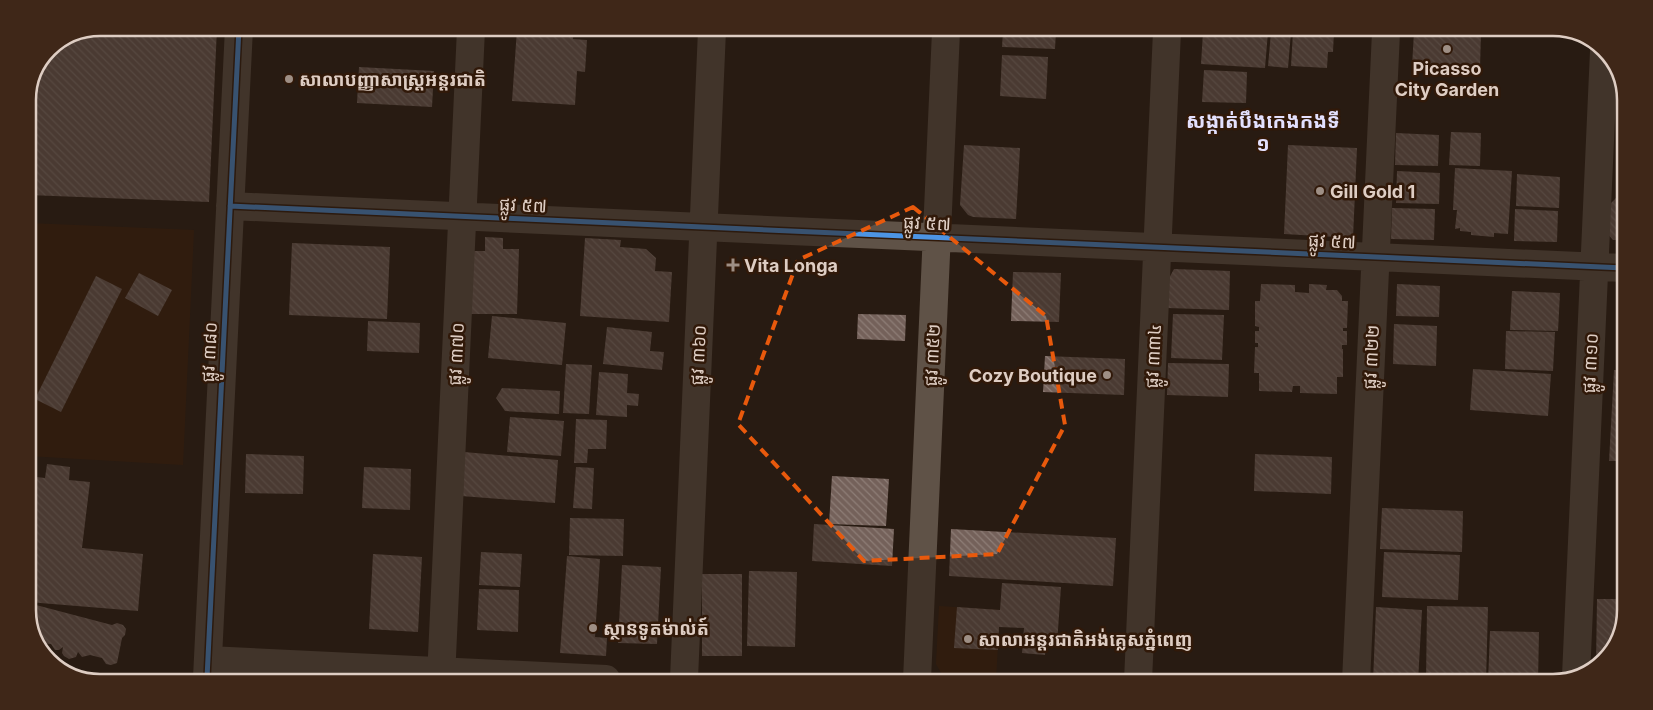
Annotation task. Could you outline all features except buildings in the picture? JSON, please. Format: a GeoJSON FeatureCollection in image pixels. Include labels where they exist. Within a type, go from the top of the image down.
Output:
{"type":"FeatureCollection","features":[{"type":"Feature","properties":{"kind":"street","name":"ផ្លូវ ៣៨០"},"geometry":{"type":"LineString","coordinates":[[207,669],[239,36]]}},
{"type":"Feature","properties":{"kind":"street","name":"ផ្លូវ ៣៧០"},"geometry":{"type":"LineString","coordinates":[[441,674],[471,36]]}},
{"type":"Feature","properties":{"kind":"street","name":"ផ្លូវ ៣៦០"},"geometry":{"type":"LineString","coordinates":[[684,674],[712,36]]}},
{"type":"Feature","properties":{"kind":"street","name":"ផ្លូវ ៣៥២"},"geometry":{"type":"LineString","coordinates":[[917,674],[946,36]]}},
{"type":"Feature","properties":{"kind":"street","name":"ផ្លូវ ៣៣៤"},"geometry":{"type":"LineString","coordinates":[[1138,674],[1167,36]]}},
{"type":"Feature","properties":{"kind":"street","name":"ផ្លូវ ៣២២"},"geometry":{"type":"LineString","coordinates":[[1356,674],[1386,36]]}},
{"type":"Feature","properties":{"kind":"street","name":"ផ្លូវ ៣១០"},"geometry":{"type":"LineString","coordinates":[[1576,669],[1604,61]]}},
{"type":"Feature","properties":{"kind":"street","name":"ផ្លូវ ៥៧"},"geometry":{"type":"LineString","coordinates":[[230,206],[1617,268]]}},
{"type":"Feature","properties":{"kind":"street"},"geometry":{"type":"LineString","coordinates":[[207,669],[402,674]]}},
{"type":"Feature","properties":{"kind":"highlighted area"},"geometry":{"type":"Polygon","coordinates":[[[913,207],[1046,316],[1065,425],[997,554],[864,561],[738,424],[798,260],[913,207]]]}},
{"type":"Feature","properties":{"kind":"shaded area"},"geometry":{"type":"Polygon","coordinates":[[[36,223],[194,230],[183,465],[36,456],[36,223]]]}},
{"type":"Feature","properties":{"kind":"shaded area","name":"សាលាអន្តរជាតិអង់គ្លេសភ្នំពេញ"},"geometry":{"type":"Polygon","coordinates":[[[939,606],[1000,610],[996,674],[942,674],[936,664],[939,606]]]}},
{"type":"Feature","properties":{"kind":"cycle path"},"geometry":{"type":"LineString","coordinates":[[207,674],[239,36]]}},
{"type":"Feature","properties":{"kind":"cycle path"},"geometry":{"type":"LineString","coordinates":[[230,206],[1617,268]]}},
{"type":"Feature","properties":{"kind":"place","name":"Picasso City Garden"},"geometry":{"type":"Point","coordinates":[1447,49]}},
{"type":"Feature","properties":{"kind":"place","name":"សាលាបញ្ញាសាស្ត្រអន្តរជាតិ"},"geometry":{"type":"Point","coordinates":[289,79]}},
{"type":"Feature","properties":{"kind":"place","name":"Gill Gold 1"},"geometry":{"type":"Point","coordinates":[1320,191]}},
{"type":"Feature","properties":{"kind":"place","name":"Vita Longa"},"geometry":{"type":"Point","coordinates":[733,265]}},
{"type":"Feature","properties":{"kind":"place","name":"Cozy Boutique"},"geometry":{"type":"Point","coordinates":[1107,375]}},
{"type":"Feature","properties":{"kind":"place","name":"ស្ថានទូតម៉ាល់ត៍"},"geometry":{"type":"Point","coordinates":[593,628]}},
{"type":"Feature","properties":{"kind":"place","name":"សាលាអន្តរជាតិអង់គ្លេសភ្នំពេញ"},"geometry":{"type":"Point","coordinates":[968,639]}},
{"type":"Feature","properties":{"kind":"district","name":"សង្កាត់បឹងកេងកងទី ១"},"geometry":{"type":"Point","coordinates":[1263,132]}}]}
